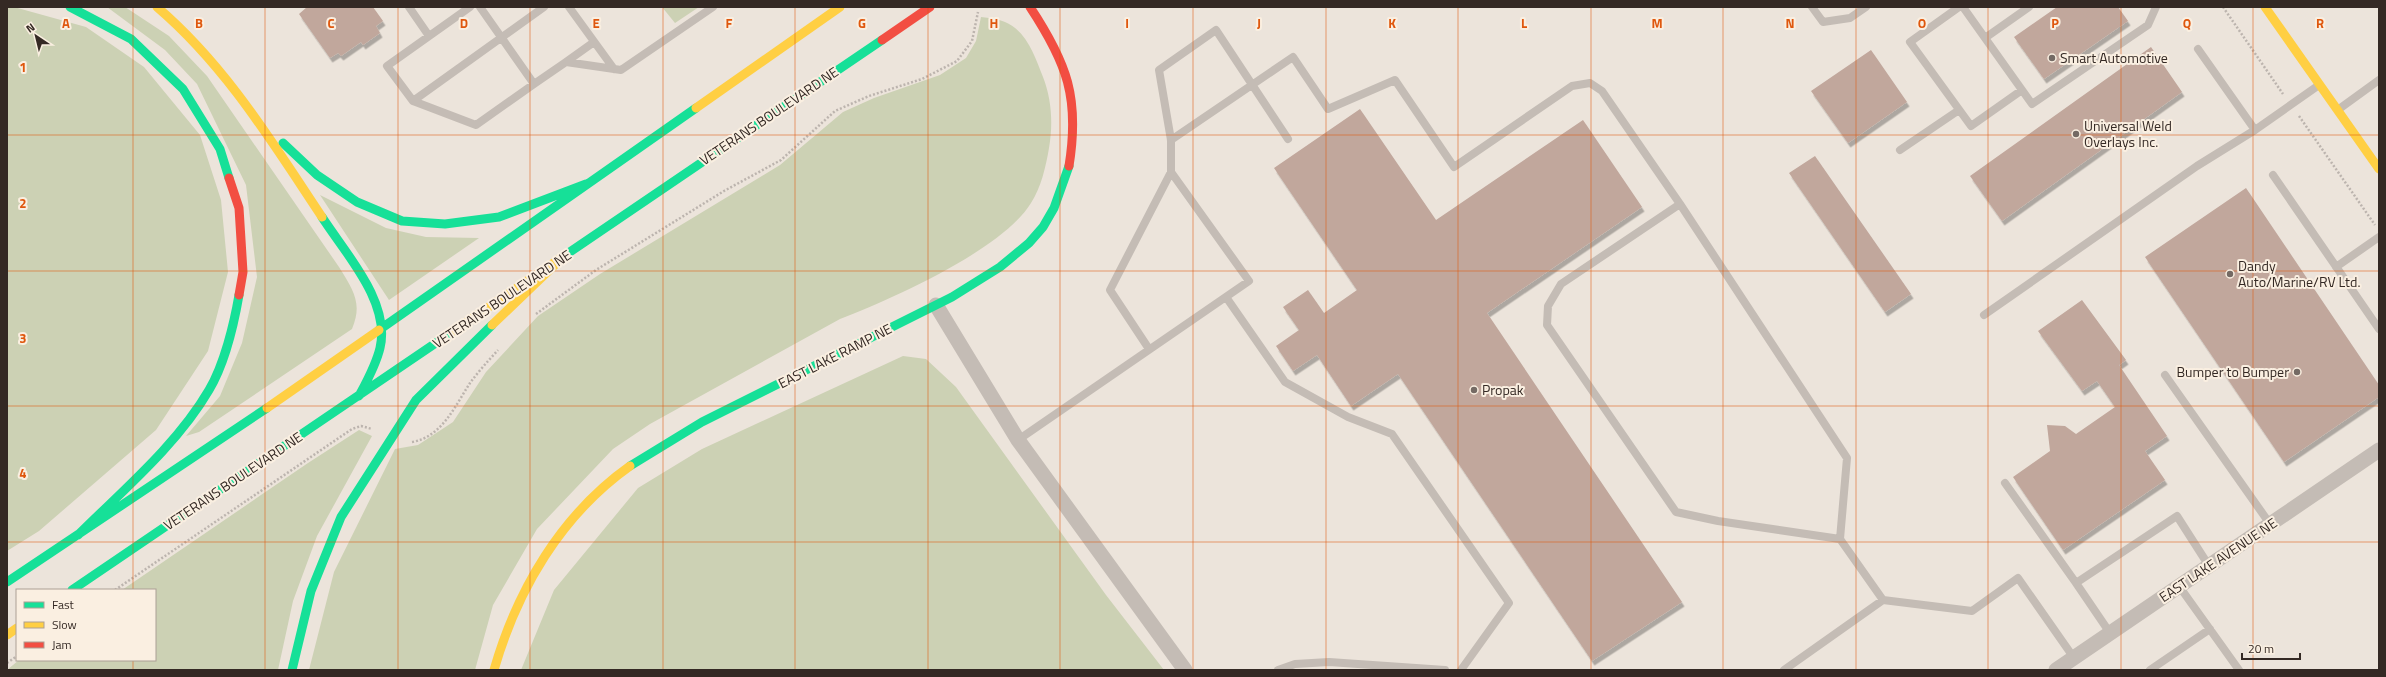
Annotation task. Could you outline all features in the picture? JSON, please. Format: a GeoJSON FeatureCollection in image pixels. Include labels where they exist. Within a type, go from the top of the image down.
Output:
{"type":"FeatureCollection","features":[{"type":"Feature","properties":{"kind":"main road"},"geometry":{"type":"LineString","coordinates":[[70,7],[132,39],[183,88],[220,149],[239,208],[243,272],[234,327],[209,390],[166,448],[78,535]]}},
{"type":"Feature","properties":{"kind":"main road"},"geometry":{"type":"LineString","coordinates":[[157,7],[177,23],[212,58],[246,103],[374,296],[380,311],[383,327],[383,344],[359,396]]}},
{"type":"Feature","properties":{"kind":"main road"},"geometry":{"type":"LineString","coordinates":[[7,582],[383,327],[840,7]]}},
{"type":"Feature","properties":{"kind":"main road","name":"VETERANS BOULEVARD NE"},"geometry":{"type":"LineString","coordinates":[[73,589],[930,7]]}},
{"type":"Feature","properties":{"kind":"main road","name":"EAST LAKE RAMP NE"},"geometry":{"type":"LineString","coordinates":[[494,670],[510,621],[531,578],[551,546],[589,502],[618,474],[652,450],[700,424],[936,305],[1002,265],[1031,242],[1051,214],[1067,176],[1072,144],[1074,113],[1068,80],[1047,33],[1030,7]]}},
{"type":"Feature","properties":{"kind":"main road"},"geometry":{"type":"LineString","coordinates":[[2265,7],[2379,169]]}},
{"type":"Feature","properties":{"kind":"main road"},"geometry":{"type":"LineString","coordinates":[[246,103],[286,146],[317,175],[357,202],[402,221],[445,224],[499,217],[586,184]]}},
{"type":"Feature","properties":{"kind":"main road"},"geometry":{"type":"LineString","coordinates":[[292,670],[311,591],[341,517],[390,438],[416,400],[562,258]]}},
{"type":"Feature","properties":{"kind":"main road"},"geometry":{"type":"LineString","coordinates":[[7,635],[16,629]]}},
{"type":"Feature","properties":{"kind":"street"},"geometry":{"type":"LineString","coordinates":[[936,305],[1018,440],[1185,670]]}},
{"type":"Feature","properties":{"kind":"street","name":"EAST LAKE AVENUE NE"},"geometry":{"type":"LineString","coordinates":[[2056,670],[2379,450]]}},
{"type":"Feature","properties":{"kind":"lane"},"geometry":{"type":"LineString","coordinates":[[409,7],[429,36]]}},
{"type":"Feature","properties":{"kind":"lane"},"geometry":{"type":"LineString","coordinates":[[470,7],[387,66],[413,101],[476,125],[594,42]]}},
{"type":"Feature","properties":{"kind":"lane"},"geometry":{"type":"LineString","coordinates":[[480,7],[534,84]]}},
{"type":"Feature","properties":{"kind":"lane"},"geometry":{"type":"LineString","coordinates":[[413,101],[544,7]]}},
{"type":"Feature","properties":{"kind":"lane"},"geometry":{"type":"LineString","coordinates":[[569,7],[614,69]]}},
{"type":"Feature","properties":{"kind":"lane"},"geometry":{"type":"LineString","coordinates":[[566,62],[621,70],[713,7]]}},
{"type":"Feature","properties":{"kind":"lane"},"geometry":{"type":"LineString","coordinates":[[1812,7],[1822,22],[1850,18],[1866,7]]}},
{"type":"Feature","properties":{"kind":"lane"},"geometry":{"type":"LineString","coordinates":[[1959,7],[1910,42],[1971,126],[2022,90]]}},
{"type":"Feature","properties":{"kind":"lane"},"geometry":{"type":"LineString","coordinates":[[1964,7],[2032,104],[2148,24],[2156,7]]}},
{"type":"Feature","properties":{"kind":"lane"},"geometry":{"type":"LineString","coordinates":[[1985,38],[2030,7]]}},
{"type":"Feature","properties":{"kind":"lane"},"geometry":{"type":"LineString","coordinates":[[1149,349],[1110,290],[1171,172],[1170,140],[1159,70],[1216,30],[1288,139]]}},
{"type":"Feature","properties":{"kind":"lane"},"geometry":{"type":"LineString","coordinates":[[2198,49],[2255,130]]}},
{"type":"Feature","properties":{"kind":"lane"},"geometry":{"type":"LineString","coordinates":[[1170,140],[1292,57],[1328,109],[1394,80],[1454,167],[1572,86],[1590,83],[1602,91],[1680,204],[1847,458],[1840,539],[1883,600]]}},
{"type":"Feature","properties":{"kind":"lane"},"geometry":{"type":"LineString","coordinates":[[2337,110],[2379,80]]}},
{"type":"Feature","properties":{"kind":"lane"},"geometry":{"type":"LineString","coordinates":[[1984,315],[2197,166],[2255,130],[2319,84]]}},
{"type":"Feature","properties":{"kind":"lane"},"geometry":{"type":"LineString","coordinates":[[1900,150],[1959,110]]}},
{"type":"Feature","properties":{"kind":"lane"},"geometry":{"type":"LineString","coordinates":[[1018,440],[1249,281],[1171,172]]}},
{"type":"Feature","properties":{"kind":"lane"},"geometry":{"type":"LineString","coordinates":[[2273,175],[2379,329]]}},
{"type":"Feature","properties":{"kind":"lane"},"geometry":{"type":"LineString","coordinates":[[1680,204],[1561,284],[1548,306],[1547,325],[1676,512],[1718,521],[1840,539]]}},
{"type":"Feature","properties":{"kind":"lane"},"geometry":{"type":"LineString","coordinates":[[2336,267],[2379,237]]}},
{"type":"Feature","properties":{"kind":"lane"},"geometry":{"type":"LineString","coordinates":[[1226,297],[1285,382],[1348,417],[1392,434],[1509,603],[1461,670]]}},
{"type":"Feature","properties":{"kind":"lane"},"geometry":{"type":"LineString","coordinates":[[2165,375],[2270,524]]}},
{"type":"Feature","properties":{"kind":"lane"},"geometry":{"type":"LineString","coordinates":[[2005,483],[2110,633]]}},
{"type":"Feature","properties":{"kind":"lane"},"geometry":{"type":"LineString","coordinates":[[2076,583],[2176,516],[2209,566]]}},
{"type":"Feature","properties":{"kind":"lane"},"geometry":{"type":"LineString","coordinates":[[1784,670],[1883,600],[1972,611],[2018,578],[2074,658]]}},
{"type":"Feature","properties":{"kind":"lane"},"geometry":{"type":"LineString","coordinates":[[2179,586],[2239,670]]}},
{"type":"Feature","properties":{"kind":"lane"},"geometry":{"type":"LineString","coordinates":[[2150,670],[2210,629]]}},
{"type":"Feature","properties":{"kind":"lane"},"geometry":{"type":"LineString","coordinates":[[1278,670],[1295,664],[1330,662],[1445,670]]}},
{"type":"Feature","properties":{"kind":"path"},"geometry":{"type":"LineString","coordinates":[[2223,7],[2379,230]]}},
{"type":"Feature","properties":{"kind":"path"},"geometry":{"type":"LineString","coordinates":[[533,316],[596,270],[717,195],[781,160],[835,111],[869,96],[922,79],[957,61],[972,41],[978,12]]}},
{"type":"Feature","properties":{"kind":"path"},"geometry":{"type":"LineString","coordinates":[[116,589],[352,429],[361,426],[369,427],[399,443],[406,444],[420,441],[433,433],[445,421],[471,383],[503,345]]}},
{"type":"Feature","properties":{"kind":"path"},"geometry":{"type":"LineString","coordinates":[[7,663],[16,657]]}},
{"type":"Feature","properties":{"kind":"green space"},"geometry":{"type":"Polygon","coordinates":[[[7,7],[14,7],[86,27],[144,67],[200,135],[221,200],[228,272],[208,351],[156,430],[39,531],[7,551],[7,7]]]}},
{"type":"Feature","properties":{"kind":"green space"},"geometry":{"type":"Polygon","coordinates":[[[107,7],[125,7],[169,36],[207,76],[339,267],[355,297],[357,312],[352,329],[199,432],[186,436],[220,396],[242,343],[257,277],[246,185],[197,84],[165,50],[107,7]]]}},
{"type":"Feature","properties":{"kind":"green space"},"geometry":{"type":"Polygon","coordinates":[[[662,7],[699,7],[675,23],[662,7]]]}},
{"type":"Feature","properties":{"kind":"green space"},"geometry":{"type":"Polygon","coordinates":[[[981,17],[1005,22],[1013,26],[1025,38],[1043,77],[1050,104],[1050,139],[1043,177],[1035,197],[1017,221],[972,255],[944,271],[888,299],[840,319],[650,424],[613,449],[537,529],[493,605],[475,670],[309,670],[334,572],[395,449],[418,445],[453,422],[486,372],[538,316],[600,274],[780,165],[843,112],[874,98],[940,75],[966,58],[976,41],[981,17]]]}},
{"type":"Feature","properties":{"kind":"green space"},"geometry":{"type":"Polygon","coordinates":[[[320,195],[386,228],[426,237],[479,238],[389,300],[320,195]]]}},
{"type":"Feature","properties":{"kind":"green space"},"geometry":{"type":"Polygon","coordinates":[[[903,356],[926,359],[956,387],[1106,595],[1164,670],[521,670],[554,590],[638,488],[702,449],[903,356]]]}},
{"type":"Feature","properties":{"kind":"green space"},"geometry":{"type":"Polygon","coordinates":[[[359,430],[372,436],[317,536],[293,601],[278,670],[7,670],[18,661],[156,661],[156,589],[123,589],[359,430]]]}},
{"type":"Feature","properties":{"kind":"building"},"geometry":{"type":"Polygon","coordinates":[[[307,7],[373,7],[383,21],[376,26],[380,33],[363,45],[361,42],[341,56],[338,53],[330,58],[299,14],[307,7]]]}},
{"type":"Feature","properties":{"kind":"building","name":"Smart Automotive"},"geometry":{"type":"Polygon","coordinates":[[[2057,7],[2118,7],[2128,21],[2044,79],[2014,37],[2057,7]]]}},
{"type":"Feature","properties":{"kind":"building","name":"Universal Weld Overlays Inc."},"geometry":{"type":"Polygon","coordinates":[[[2151,47],[2182,92],[2002,221],[1970,176],[2151,47]]]}},
{"type":"Feature","properties":{"kind":"building"},"geometry":{"type":"Polygon","coordinates":[[[1871,50],[1907,102],[1848,143],[1811,91],[1871,50]]]}},
{"type":"Feature","properties":{"kind":"building","name":"Propak"},"geometry":{"type":"Polygon","coordinates":[[[1360,109],[1436,220],[1583,120],[1642,207],[1487,313],[1682,602],[1592,661],[1398,374],[1351,406],[1317,355],[1293,371],[1276,346],[1299,330],[1283,307],[1308,290],[1324,313],[1357,290],[1274,168],[1360,109]]]}},
{"type":"Feature","properties":{"kind":"building"},"geometry":{"type":"Polygon","coordinates":[[[1815,156],[1911,294],[1885,312],[1789,173],[1815,156]]]}},
{"type":"Feature","properties":{"kind":"building"},"geometry":{"type":"Polygon","coordinates":[[[2246,188],[2379,385],[2379,397],[2284,462],[2145,257],[2246,188]]]}},
{"type":"Feature","properties":{"kind":"building"},"geometry":{"type":"Polygon","coordinates":[[[2082,300],[2126,360],[2119,365],[2167,436],[2145,451],[2165,480],[2063,550],[2013,477],[2050,451],[2047,425],[2065,426],[2076,434],[2115,407],[2097,381],[2082,391],[2038,331],[2082,300]]]}},
{"type":"Feature","properties":{"kind":"traffic: fast"},"geometry":{"type":"LineString","coordinates":[[70,7],[131,39],[183,89],[220,149],[229,178]]}},
{"type":"Feature","properties":{"kind":"traffic: fast"},"geometry":{"type":"LineString","coordinates":[[561,258],[882,40]]}},
{"type":"Feature","properties":{"kind":"traffic: fast"},"geometry":{"type":"LineString","coordinates":[[379,330],[696,108]]}},
{"type":"Feature","properties":{"kind":"traffic: fast"},"geometry":{"type":"LineString","coordinates":[[283,143],[317,175],[357,202],[402,221],[445,224],[499,217],[586,184]]}},
{"type":"Feature","properties":{"kind":"traffic: fast"},"geometry":{"type":"LineString","coordinates":[[630,466],[702,422],[952,297],[1000,267],[1029,243],[1043,227],[1054,208],[1069,166]]}},
{"type":"Feature","properties":{"kind":"traffic: fast"},"geometry":{"type":"LineString","coordinates":[[322,217],[364,279],[373,296],[379,313],[382,331],[380,348],[374,367],[359,396]]}},
{"type":"Feature","properties":{"kind":"traffic: fast"},"geometry":{"type":"LineString","coordinates":[[78,535],[148,467],[181,430],[196,410],[209,390],[224,357],[239,295]]}},
{"type":"Feature","properties":{"kind":"traffic: fast"},"geometry":{"type":"LineString","coordinates":[[292,670],[311,591],[341,517],[416,400],[492,325]]}},
{"type":"Feature","properties":{"kind":"traffic: fast"},"geometry":{"type":"LineString","coordinates":[[73,589],[452,332]]}},
{"type":"Feature","properties":{"kind":"traffic: fast"},"geometry":{"type":"LineString","coordinates":[[7,582],[267,408]]}},
{"type":"Feature","properties":{"kind":"traffic: slow"},"geometry":{"type":"LineString","coordinates":[[157,7],[205,54],[247,106],[322,217]]}},
{"type":"Feature","properties":{"kind":"traffic: slow"},"geometry":{"type":"LineString","coordinates":[[696,108],[840,7]]}},
{"type":"Feature","properties":{"kind":"traffic: slow"},"geometry":{"type":"LineString","coordinates":[[2265,7],[2379,169]]}},
{"type":"Feature","properties":{"kind":"traffic: slow"},"geometry":{"type":"LineString","coordinates":[[452,332],[561,258]]}},
{"type":"Feature","properties":{"kind":"traffic: slow"},"geometry":{"type":"LineString","coordinates":[[492,325],[562,258]]}},
{"type":"Feature","properties":{"kind":"traffic: slow"},"geometry":{"type":"LineString","coordinates":[[267,408],[379,330]]}},
{"type":"Feature","properties":{"kind":"traffic: slow"},"geometry":{"type":"LineString","coordinates":[[494,670],[515,611],[545,556],[583,507],[605,486],[630,466]]}},
{"type":"Feature","properties":{"kind":"traffic: slow"},"geometry":{"type":"LineString","coordinates":[[7,635],[16,629]]}},
{"type":"Feature","properties":{"kind":"traffic: jam"},"geometry":{"type":"LineString","coordinates":[[882,40],[930,7]]}},
{"type":"Feature","properties":{"kind":"traffic: jam"},"geometry":{"type":"LineString","coordinates":[[1030,7],[1053,46],[1062,64],[1068,82],[1073,120],[1069,166]]}},
{"type":"Feature","properties":{"kind":"traffic: jam"},"geometry":{"type":"LineString","coordinates":[[229,178],[239,208],[243,272],[239,295]]}},
{"type":"Feature","properties":{"kind":"place","name":"Smart Automotive"},"geometry":{"type":"Point","coordinates":[2052,58]}},
{"type":"Feature","properties":{"kind":"place","name":"Universal Weld Overlays Inc."},"geometry":{"type":"Point","coordinates":[2076,134]}},
{"type":"Feature","properties":{"kind":"place","name":"Dandy Auto/Marine/RV Ltd."},"geometry":{"type":"Point","coordinates":[2230,274]}},
{"type":"Feature","properties":{"kind":"place","name":"Bumper to Bumper"},"geometry":{"type":"Point","coordinates":[2297,372]}},
{"type":"Feature","properties":{"kind":"place","name":"Propak"},"geometry":{"type":"Point","coordinates":[1474,390]}}]}
